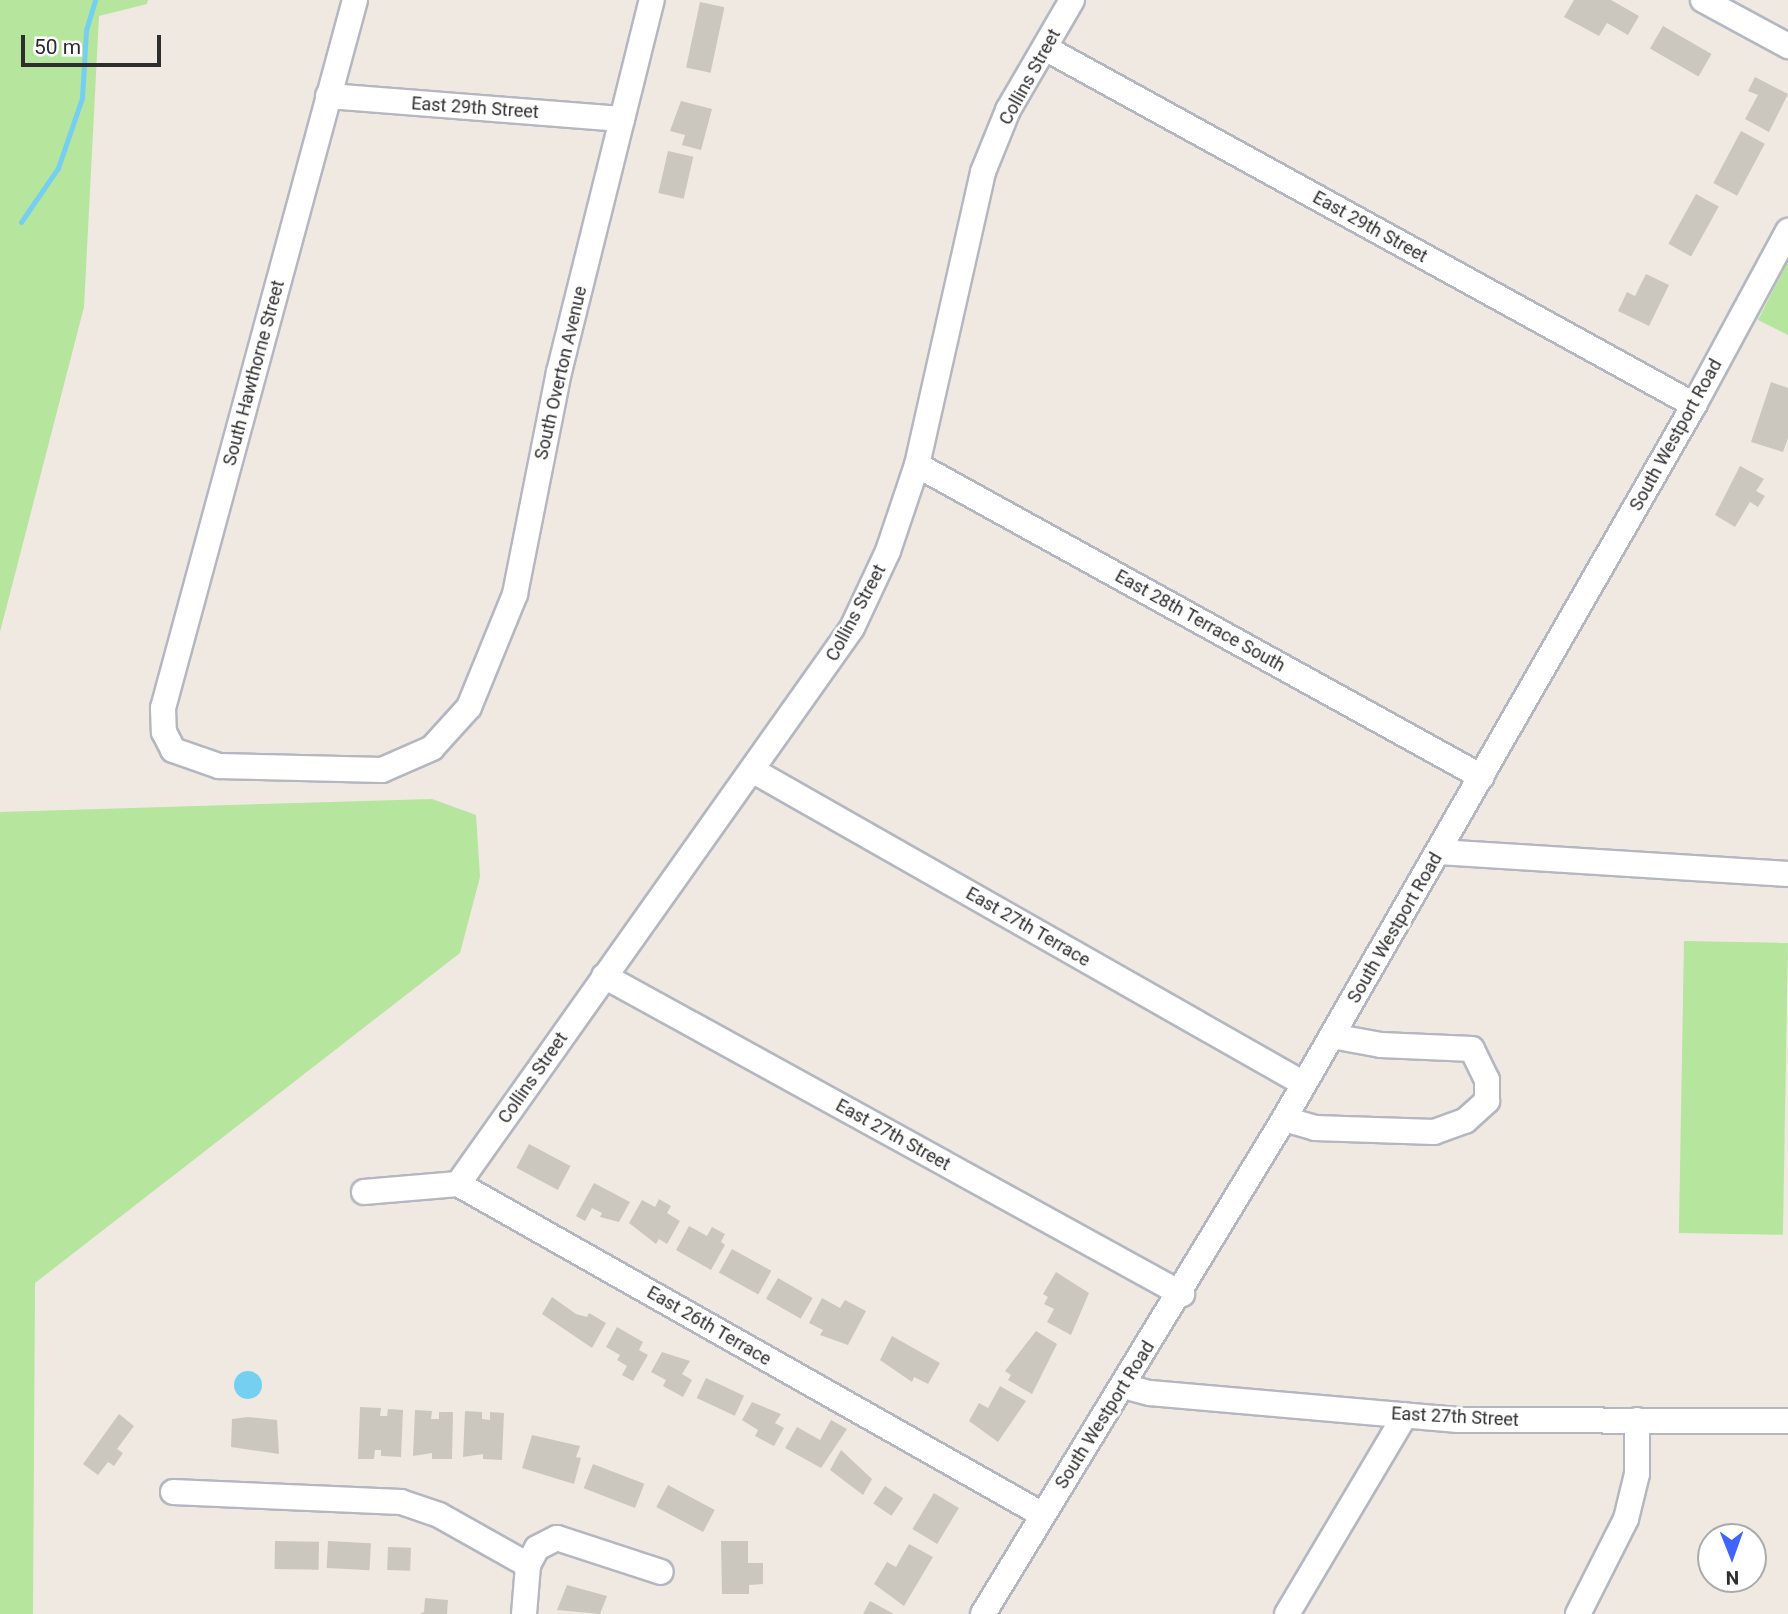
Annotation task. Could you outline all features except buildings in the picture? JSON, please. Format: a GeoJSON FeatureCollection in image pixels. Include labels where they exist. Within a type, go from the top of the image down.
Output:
{"type":"FeatureCollection","features":[{"type":"Feature","properties":{"kind":"street","name":"South Hawthorne Street"},"geometry":{"type":"LineString","coordinates":[[170,746],[163,708],[355,0]]}},
{"type":"Feature","properties":{"kind":"street","name":"South Overton Avenue"},"geometry":{"type":"LineString","coordinates":[[170,746],[195,761],[219,766],[354,773],[408,762],[447,735],[469,707],[515,594],[559,372],[652,0]]}},
{"type":"Feature","properties":{"kind":"street","name":"Collins Street"},"geometry":{"type":"LineString","coordinates":[[458,1184],[847,636],[888,551],[917,465],[983,172],[1008,110],[1072,0]]}},
{"type":"Feature","properties":{"kind":"street"},"geometry":{"type":"LineString","coordinates":[[1703,0],[1788,46]]}},
{"type":"Feature","properties":{"kind":"street","name":"East 29th Street"},"geometry":{"type":"LineString","coordinates":[[1045,48],[1694,405]]}},
{"type":"Feature","properties":{"kind":"street","name":"East 29th Street"},"geometry":{"type":"LineString","coordinates":[[328,96],[622,119]]}},
{"type":"Feature","properties":{"kind":"street","name":"South Westport Road"},"geometry":{"type":"LineString","coordinates":[[983,1614],[1182,1294],[1332,1037],[1694,405],[1788,231]]}},
{"type":"Feature","properties":{"kind":"street","name":"East 28th Terrace South"},"geometry":{"type":"LineString","coordinates":[[917,465],[1482,776]]}},
{"type":"Feature","properties":{"kind":"street","name":"East 27th Terrace"},"geometry":{"type":"LineString","coordinates":[[752,770],[1304,1084]]}},
{"type":"Feature","properties":{"kind":"street"},"geometry":{"type":"LineString","coordinates":[[1439,852],[1788,874]]}},
{"type":"Feature","properties":{"kind":"street","name":"East 27th Street"},"geometry":{"type":"LineString","coordinates":[[604,976],[1182,1294]]}},
{"type":"Feature","properties":{"kind":"street"},"geometry":{"type":"LineString","coordinates":[[1284,1119],[1315,1128],[1434,1132],[1465,1121],[1487,1101],[1487,1080],[1472,1049],[1381,1045],[1332,1037]]}},
{"type":"Feature","properties":{"kind":"street"},"geometry":{"type":"LineString","coordinates":[[364,1192],[458,1184]]}},
{"type":"Feature","properties":{"kind":"street","name":"East 26th Terrace"},"geometry":{"type":"LineString","coordinates":[[458,1184],[1043,1515]]}},
{"type":"Feature","properties":{"kind":"street","name":"East 27th Street"},"geometry":{"type":"LineString","coordinates":[[1123,1386],[1150,1393],[1458,1420],[1788,1420]]}},
{"type":"Feature","properties":{"kind":"street"},"geometry":{"type":"LineString","coordinates":[[1287,1614],[1405,1415]]}},
{"type":"Feature","properties":{"kind":"street"},"geometry":{"type":"LineString","coordinates":[[1577,1614],[1626,1520],[1637,1474],[1637,1420]]}},
{"type":"Feature","properties":{"kind":"street"},"geometry":{"type":"LineString","coordinates":[[173,1492],[401,1502],[439,1515],[528,1566]]}},
{"type":"Feature","properties":{"kind":"street"},"geometry":{"type":"LineString","coordinates":[[524,1614],[528,1566],[537,1548],[557,1538],[661,1572]]}},
{"type":"Feature","properties":{"kind":"green space"},"geometry":{"type":"Polygon","coordinates":[[[0,0],[148,0],[147,4],[99,16],[84,307],[0,632],[0,0]]]}},
{"type":"Feature","properties":{"kind":"green space"},"geometry":{"type":"Polygon","coordinates":[[[1788,261],[1788,335],[1758,320],[1788,261]]]}},
{"type":"Feature","properties":{"kind":"green space"},"geometry":{"type":"Polygon","coordinates":[[[432,799],[476,815],[480,877],[460,953],[35,1283],[33,1614],[0,1614],[0,812],[432,799]]]}},
{"type":"Feature","properties":{"kind":"green space"},"geometry":{"type":"Polygon","coordinates":[[[1684,941],[1788,943],[1783,1235],[1679,1233],[1684,941]]]}},
{"type":"Feature","properties":{"kind":"water"},"geometry":{"type":"Polygon","coordinates":[[[248,1371],[258,1375],[262,1385],[258,1395],[248,1399],[238,1395],[234,1385],[238,1375],[248,1371]]]}},
{"type":"Feature","properties":{"kind":"waterway"},"geometry":{"type":"LineString","coordinates":[[21,222],[58,168],[82,98],[86,30],[95,0]]}}]}
